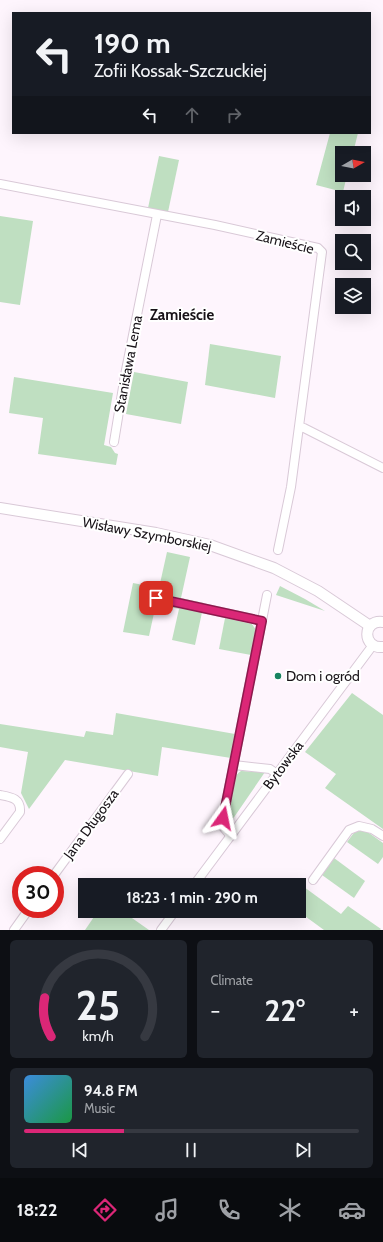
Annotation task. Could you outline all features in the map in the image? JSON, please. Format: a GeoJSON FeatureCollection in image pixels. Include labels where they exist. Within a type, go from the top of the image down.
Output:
{"type":"FeatureCollection","features":[{"type":"Feature","properties":{"kind":"main road","name":"Wisławy Szymborskiej"},"geometry":{"type":"LineString","coordinates":[[0,508],[156,533],[210,545],[274,568],[318,591],[370,626]]}},
{"type":"Feature","properties":{"kind":"main road"},"geometry":{"type":"LineString","coordinates":[[383,622],[376,622],[370,626],[367,636],[372,645],[383,647]]}},
{"type":"Feature","properties":{"kind":"street","name":"Zamieście"},"geometry":{"type":"LineString","coordinates":[[0,184],[215,225],[318,248],[322,252],[300,427],[291,487],[278,550]]}},
{"type":"Feature","properties":{"kind":"street","name":"Stanisława Lema"},"geometry":{"type":"LineString","coordinates":[[114,442],[125,375],[157,215]]}},
{"type":"Feature","properties":{"kind":"street"},"geometry":{"type":"LineString","coordinates":[[300,427],[383,468]]}},
{"type":"Feature","properties":{"kind":"street"},"geometry":{"type":"LineString","coordinates":[[231,836],[226,831],[223,822],[267,595]]}},
{"type":"Feature","properties":{"kind":"street"},"geometry":{"type":"LineString","coordinates":[[156,598],[262,621]]}},
{"type":"Feature","properties":{"kind":"street","name":"Bytowska"},"geometry":{"type":"LineString","coordinates":[[199,878],[372,645]]}},
{"type":"Feature","properties":{"kind":"street"},"geometry":{"type":"LineString","coordinates":[[234,766],[270,769],[276,774]]}},
{"type":"Feature","properties":{"kind":"street","name":"Jana Długosza"},"geometry":{"type":"LineString","coordinates":[[61,866],[128,774]]}},
{"type":"Feature","properties":{"kind":"street"},"geometry":{"type":"LineString","coordinates":[[0,795],[16,799],[19,802],[20,812],[0,839]]}},
{"type":"Feature","properties":{"kind":"street"},"geometry":{"type":"LineString","coordinates":[[312,880],[349,830],[359,826],[372,829],[383,836]]}},
{"type":"Feature","properties":{"kind":"street"},"geometry":{"type":"LineString","coordinates":[[14,930],[23,918]]}},
{"type":"Feature","properties":{"kind":"street"},"geometry":{"type":"LineString","coordinates":[[161,930],[170,918]]}},
{"type":"Feature","properties":{"kind":"green space"},"geometry":{"type":"Polygon","coordinates":[[[330,134],[358,134],[355,146],[335,146],[335,182],[345,182],[343,190],[335,190],[316,185],[330,134]]]}},
{"type":"Feature","properties":{"kind":"green space"},"geometry":{"type":"Polygon","coordinates":[[[159,156],[179,160],[168,212],[148,208],[159,156]]]}},
{"type":"Feature","properties":{"kind":"green space"},"geometry":{"type":"Polygon","coordinates":[[[0,216],[33,221],[20,305],[0,302],[0,216]]]}},
{"type":"Feature","properties":{"kind":"green space"},"geometry":{"type":"Polygon","coordinates":[[[210,344],[281,356],[275,398],[205,385],[210,344]]]}},
{"type":"Feature","properties":{"kind":"green space"},"geometry":{"type":"Polygon","coordinates":[[[134,372],[188,382],[181,424],[126,414],[134,372]]]}},
{"type":"Feature","properties":{"kind":"green space"},"geometry":{"type":"Polygon","coordinates":[[[14,377],[113,393],[104,445],[111,447],[115,453],[118,454],[116,465],[38,454],[43,418],[9,413],[14,377]]]}},
{"type":"Feature","properties":{"kind":"green space"},"geometry":{"type":"Polygon","coordinates":[[[167,552],[190,557],[181,598],[204,603],[195,645],[172,640],[179,609],[156,604],[149,636],[123,632],[133,583],[159,588],[167,552]]]}},
{"type":"Feature","properties":{"kind":"green space"},"geometry":{"type":"Polygon","coordinates":[[[280,586],[305,599],[325,611],[276,595],[280,586]]]}},
{"type":"Feature","properties":{"kind":"green space"},"geometry":{"type":"Polygon","coordinates":[[[225,618],[252,624],[256,630],[251,655],[219,649],[225,618]]]}},
{"type":"Feature","properties":{"kind":"green space"},"geometry":{"type":"Polygon","coordinates":[[[352,693],[383,715],[383,829],[325,788],[336,774],[305,752],[352,693]]]}},
{"type":"Feature","properties":{"kind":"green space"},"geometry":{"type":"Polygon","coordinates":[[[116,713],[235,734],[231,758],[162,747],[158,776],[65,760],[29,809],[21,793],[28,752],[0,747],[0,724],[84,737],[86,731],[113,735],[116,713]]]}},
{"type":"Feature","properties":{"kind":"green space"},"geometry":{"type":"Polygon","coordinates":[[[241,771],[265,772],[228,826],[227,817],[230,796],[236,776],[241,771]]]}},
{"type":"Feature","properties":{"kind":"green space"},"geometry":{"type":"Polygon","coordinates":[[[362,828],[383,843],[383,857],[378,864],[347,842],[356,830],[362,828]]]}},
{"type":"Feature","properties":{"kind":"green space"},"geometry":{"type":"Polygon","coordinates":[[[334,858],[365,881],[354,898],[322,875],[334,858]]]}},
{"type":"Feature","properties":{"kind":"green space"},"geometry":{"type":"Polygon","coordinates":[[[306,888],[341,914],[348,906],[381,929],[380,930],[324,930],[306,917],[306,888]]]}},
{"type":"Feature","properties":{"kind":"green space"},"geometry":{"type":"Polygon","coordinates":[[[93,918],[132,918],[149,930],[85,930],[93,918]]]}},
{"type":"Feature","properties":{"kind":"place","name":"Dom i ogród"},"geometry":{"type":"Point","coordinates":[278,676]}},
{"type":"Feature","properties":{"kind":"district","name":"Zamieście"},"geometry":{"type":"Point","coordinates":[182,315]}},
{"type":"Feature","properties":{"kind":"route"},"geometry":{"type":"LineString","coordinates":[[156,598],[262,621],[223,818]]}}]}
